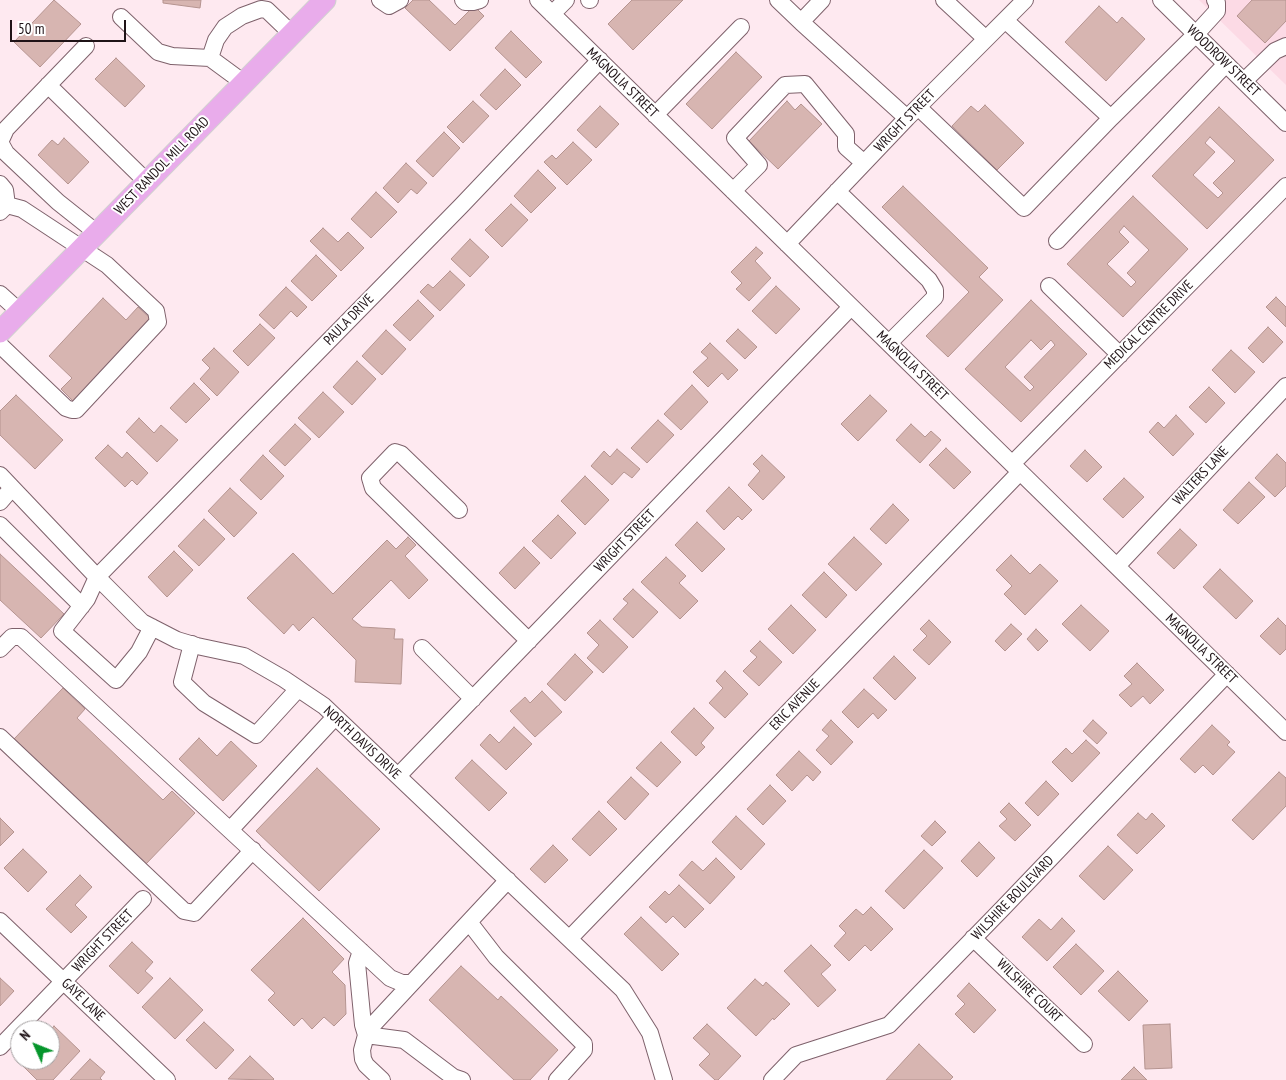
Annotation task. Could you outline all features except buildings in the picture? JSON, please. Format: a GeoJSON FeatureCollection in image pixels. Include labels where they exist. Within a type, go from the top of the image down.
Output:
{"type":"FeatureCollection","features":[{"type":"Feature","properties":{"kind":"main road","name":"WEST RANDOL MILL ROAD"},"geometry":{"type":"LineString","coordinates":[[0,332],[292,34],[319,2]]}},
{"type":"Feature","properties":{"kind":"street"},"geometry":{"type":"LineString","coordinates":[[380,0],[389,6],[400,0]]}},
{"type":"Feature","properties":{"kind":"street"},"geometry":{"type":"LineString","coordinates":[[463,0],[465,2],[480,0]]}},
{"type":"Feature","properties":{"kind":"street","name":"MAGNOLIA STREET"},"geometry":{"type":"LineString","coordinates":[[538,0],[1286,732]]}},
{"type":"Feature","properties":{"kind":"street"},"geometry":{"type":"LineString","coordinates":[[552,14],[566,0]]}},
{"type":"Feature","properties":{"kind":"street"},"geometry":{"type":"LineString","coordinates":[[778,0],[801,22],[913,112],[1024,208],[1110,118],[1196,34],[1216,11],[1217,3],[1215,0]]}},
{"type":"Feature","properties":{"kind":"street"},"geometry":{"type":"LineString","coordinates":[[801,22],[822,0]]}},
{"type":"Feature","properties":{"kind":"street"},"geometry":{"type":"LineString","coordinates":[[944,0],[986,39]]}},
{"type":"Feature","properties":{"kind":"street","name":"WRIGHT STREET"},"geometry":{"type":"LineString","coordinates":[[787,244],[913,112],[1025,0]]}},
{"type":"Feature","properties":{"kind":"street","name":"WOODROW STREET"},"geometry":{"type":"LineString","coordinates":[[1160,0],[1286,123]]}},
{"type":"Feature","properties":{"kind":"street"},"geometry":{"type":"LineString","coordinates":[[210,58],[216,40],[225,28],[242,16],[261,9],[268,10],[292,34]]}},
{"type":"Feature","properties":{"kind":"street"},"geometry":{"type":"LineString","coordinates":[[121,17],[158,52],[172,56],[210,58],[244,83]]}},
{"type":"Feature","properties":{"kind":"street"},"geometry":{"type":"LineString","coordinates":[[1005,20],[1110,118]]}},
{"type":"Feature","properties":{"kind":"street"},"geometry":{"type":"LineString","coordinates":[[655,114],[741,27]]}},
{"type":"Feature","properties":{"kind":"street"},"geometry":{"type":"LineString","coordinates":[[86,46],[6,129],[1,140],[6,153],[58,202],[97,233]]}},
{"type":"Feature","properties":{"kind":"street"},"geometry":{"type":"LineString","coordinates":[[1244,81],[1275,51],[1286,46]]}},
{"type":"Feature","properties":{"kind":"street","name":"PAULA DRIVE"},"geometry":{"type":"LineString","coordinates":[[152,626],[138,652],[116,680],[62,631],[87,599],[97,577],[461,206],[600,60]]}},
{"type":"Feature","properties":{"kind":"street"},"geometry":{"type":"LineString","coordinates":[[1057,241],[1226,64]]}},
{"type":"Feature","properties":{"kind":"street"},"geometry":{"type":"LineString","coordinates":[[733,191],[759,165],[735,138],[785,85],[804,84],[846,134],[846,147],[864,164]]}},
{"type":"Feature","properties":{"kind":"street"},"geometry":{"type":"LineString","coordinates":[[48,85],[147,182]]}},
{"type":"Feature","properties":{"kind":"street"},"geometry":{"type":"LineString","coordinates":[[0,184],[5,190],[3,208],[22,209],[107,265],[156,310],[158,322],[76,410],[66,408],[0,344]]}},
{"type":"Feature","properties":{"kind":"street","name":"MEDICAL CENTRE DRIVE"},"geometry":{"type":"LineString","coordinates":[[1016,468],[1120,355],[1286,186]]}},
{"type":"Feature","properties":{"kind":"street"},"geometry":{"type":"LineString","coordinates":[[837,191],[929,280],[935,290],[935,297],[889,343]]}},
{"type":"Feature","properties":{"kind":"street"},"geometry":{"type":"LineString","coordinates":[[1049,286],[1120,355]]}},
{"type":"Feature","properties":{"kind":"street"},"geometry":{"type":"LineString","coordinates":[[0,294],[20,312]]}},
{"type":"Feature","properties":{"kind":"street","name":"WRIGHT STREET"},"geometry":{"type":"LineString","coordinates":[[398,776],[851,307]]}},
{"type":"Feature","properties":{"kind":"street","name":"WALTERS LANE"},"geometry":{"type":"LineString","coordinates":[[1117,566],[1286,386]]}},
{"type":"Feature","properties":{"kind":"street"},"geometry":{"type":"LineString","coordinates":[[459,510],[401,454],[395,452],[370,478],[373,488],[529,641]]}},
{"type":"Feature","properties":{"kind":"street","name":"ERIC AVENUE"},"geometry":{"type":"LineString","coordinates":[[570,938],[1016,468]]}},
{"type":"Feature","properties":{"kind":"street","name":"NORTH DAVIS DRIVE"},"geometry":{"type":"LineString","coordinates":[[0,475],[142,622],[177,640],[244,656],[324,706],[623,990],[650,1033],[664,1080]]}},
{"type":"Feature","properties":{"kind":"street"},"geometry":{"type":"LineString","coordinates":[[0,502],[12,488]]}},
{"type":"Feature","properties":{"kind":"street"},"geometry":{"type":"LineString","coordinates":[[0,525],[82,606]]}},
{"type":"Feature","properties":{"kind":"street"},"geometry":{"type":"LineString","coordinates":[[0,649],[12,637],[21,637],[390,978],[402,983],[411,983]]}},
{"type":"Feature","properties":{"kind":"street"},"geometry":{"type":"LineString","coordinates":[[192,644],[182,682],[204,703],[256,735],[298,689]]}},
{"type":"Feature","properties":{"kind":"street"},"geometry":{"type":"LineString","coordinates":[[422,648],[473,699]]}},
{"type":"Feature","properties":{"kind":"street","name":"WILSHIRE BOULEVARD"},"geometry":{"type":"LineString","coordinates":[[772,1080],[796,1055],[889,1025],[1227,674]]}},
{"type":"Feature","properties":{"kind":"street"},"geometry":{"type":"LineString","coordinates":[[230,830],[335,717]]}},
{"type":"Feature","properties":{"kind":"street"},"geometry":{"type":"LineString","coordinates":[[0,737],[184,911],[194,913],[253,850]]}},
{"type":"Feature","properties":{"kind":"street"},"geometry":{"type":"LineString","coordinates":[[382,1080],[366,1065],[363,1059],[362,1050],[366,1035],[411,983],[508,880]]}},
{"type":"Feature","properties":{"kind":"street","name":"WRIGHT STREET"},"geometry":{"type":"LineString","coordinates":[[0,1047],[143,899]]}},
{"type":"Feature","properties":{"kind":"street","name":"GAYE LANE"},"geometry":{"type":"LineString","coordinates":[[0,920],[167,1080]]}},
{"type":"Feature","properties":{"kind":"street"},"geometry":{"type":"LineString","coordinates":[[470,922],[496,958],[584,1044],[584,1050],[557,1080]]}},
{"type":"Feature","properties":{"kind":"street","name":"WILSHIRE COURT"},"geometry":{"type":"LineString","coordinates":[[973,938],[1084,1044]]}},
{"type":"Feature","properties":{"kind":"street"},"geometry":{"type":"LineString","coordinates":[[361,951],[357,963],[363,1025],[366,1035]]}},
{"type":"Feature","properties":{"kind":"street"},"geometry":{"type":"LineString","coordinates":[[366,1035],[404,1040],[453,1077],[462,1080]]}},
{"type":"Feature","properties":{"kind":"shaded area"},"geometry":{"type":"Polygon","coordinates":[[[1199,0],[1286,0],[1286,85],[1199,0]]]}}]}
